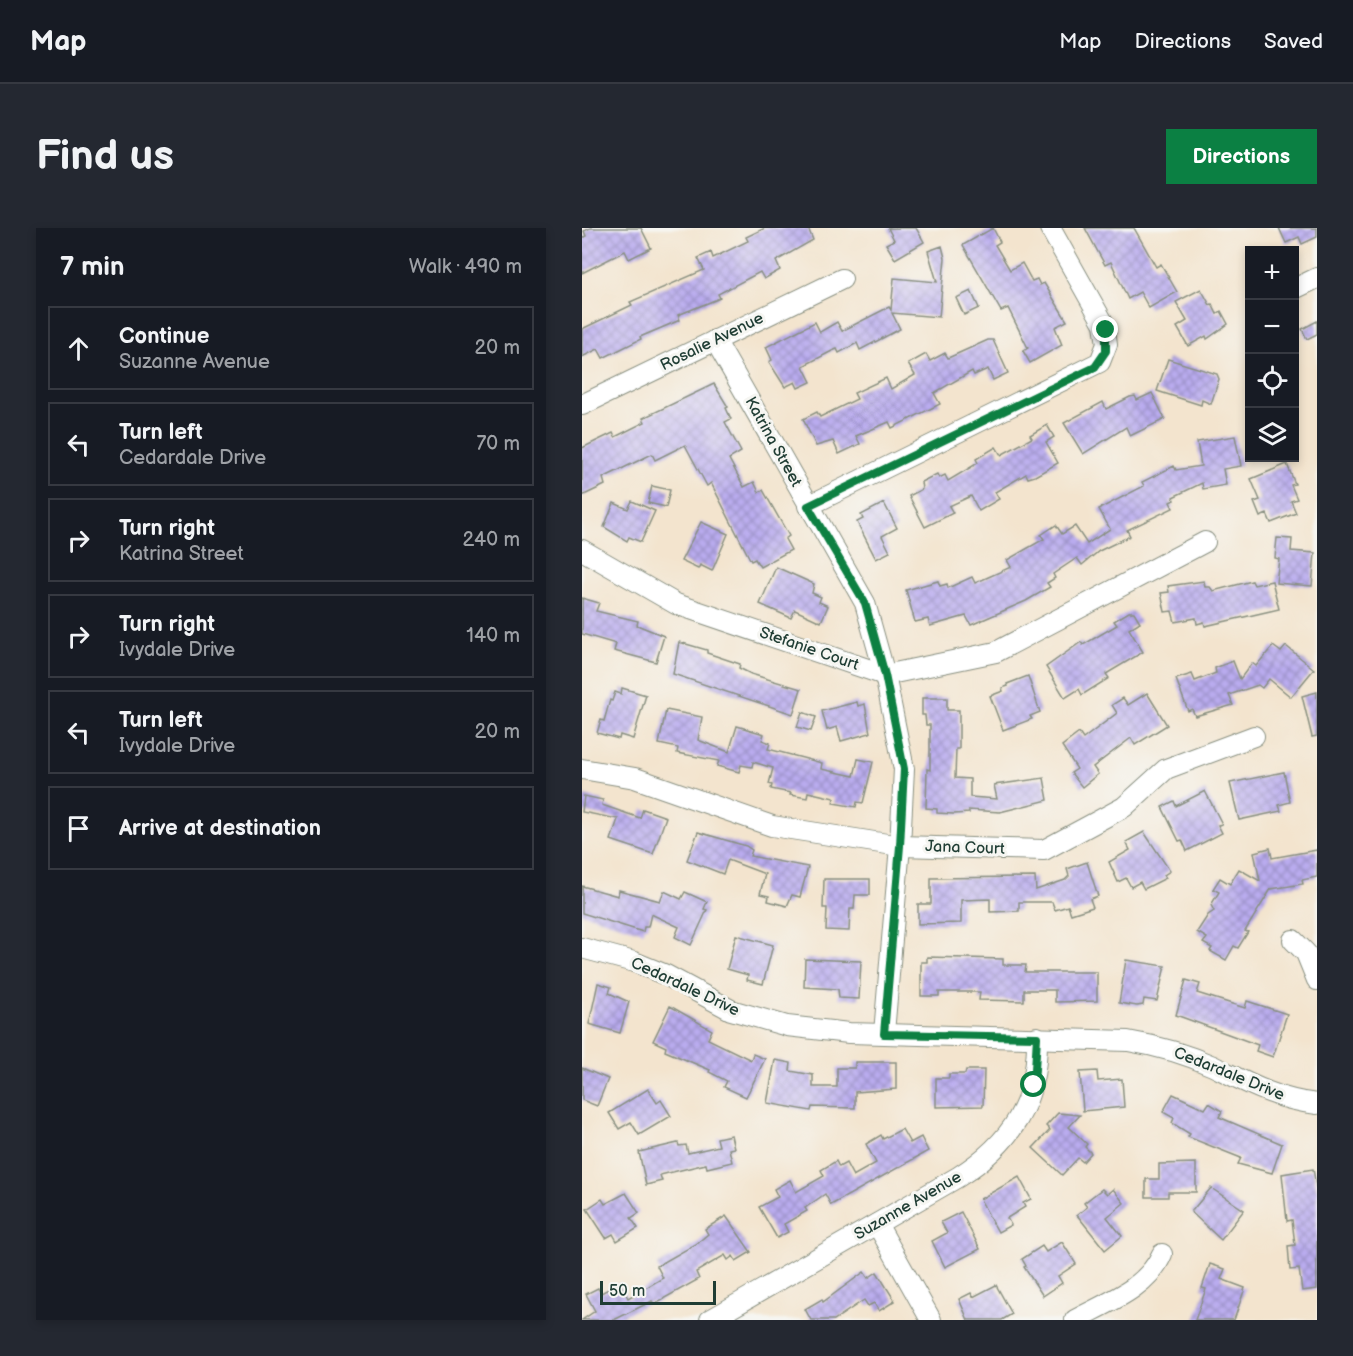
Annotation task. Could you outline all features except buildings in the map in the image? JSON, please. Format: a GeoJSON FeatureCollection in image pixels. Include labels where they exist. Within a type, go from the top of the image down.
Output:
{"type":"FeatureCollection","features":[{"type":"Feature","properties":{"kind":"street"},"geometry":{"type":"LineString","coordinates":[[808,506],[1089,370],[1115,353],[1107,338],[1104,324],[1050,228]]}},
{"type":"Feature","properties":{"kind":"street"},"geometry":{"type":"LineString","coordinates":[[1299,287],[1317,278]]}},
{"type":"Feature","properties":{"kind":"street","name":"Rosalie Avenue"},"geometry":{"type":"LineString","coordinates":[[582,405],[842,279]]}},
{"type":"Feature","properties":{"kind":"street","name":"Katrina Street"},"geometry":{"type":"LineString","coordinates":[[715,340],[865,603],[885,675],[904,769],[900,846],[884,1034]]}},
{"type":"Feature","properties":{"kind":"street"},"geometry":{"type":"LineString","coordinates":[[885,675],[996,652],[1205,542]]}},
{"type":"Feature","properties":{"kind":"street","name":"Stefanie Court"},"geometry":{"type":"LineString","coordinates":[[582,550],[676,604],[885,675]]}},
{"type":"Feature","properties":{"kind":"street","name":"Jana Court"},"geometry":{"type":"LineString","coordinates":[[582,769],[634,778],[772,826],[900,846],[1044,850],[1124,807],[1166,769],[1254,736]]}},
{"type":"Feature","properties":{"kind":"street"},"geometry":{"type":"LineString","coordinates":[[1293,940],[1306,953],[1317,980]]}},
{"type":"Feature","properties":{"kind":"street","name":"Cedardale Drive"},"geometry":{"type":"LineString","coordinates":[[582,948],[658,972],[748,1016],[808,1029],[884,1034],[1112,1040],[1154,1046],[1197,1059],[1265,1092],[1317,1104]]}},
{"type":"Feature","properties":{"kind":"street","name":"Suzanne Avenue"},"geometry":{"type":"LineString","coordinates":[[710,1320],[969,1170],[999,1144],[1016,1122],[1029,1098],[1036,1072],[1037,1037]]}},
{"type":"Feature","properties":{"kind":"street"},"geometry":{"type":"LineString","coordinates":[[877,1224],[932,1320]]}},
{"type":"Feature","properties":{"kind":"street"},"geometry":{"type":"LineString","coordinates":[[1076,1320],[1144,1280],[1155,1269],[1162,1254]]}},
{"type":"Feature","properties":{"kind":"route"},"geometry":{"type":"LineString","coordinates":[[1034,1085],[1037,1037],[884,1034],[900,846],[904,769],[885,675],[865,603],[808,506],[1095,367],[1106,351],[1106,330]]}}]}
